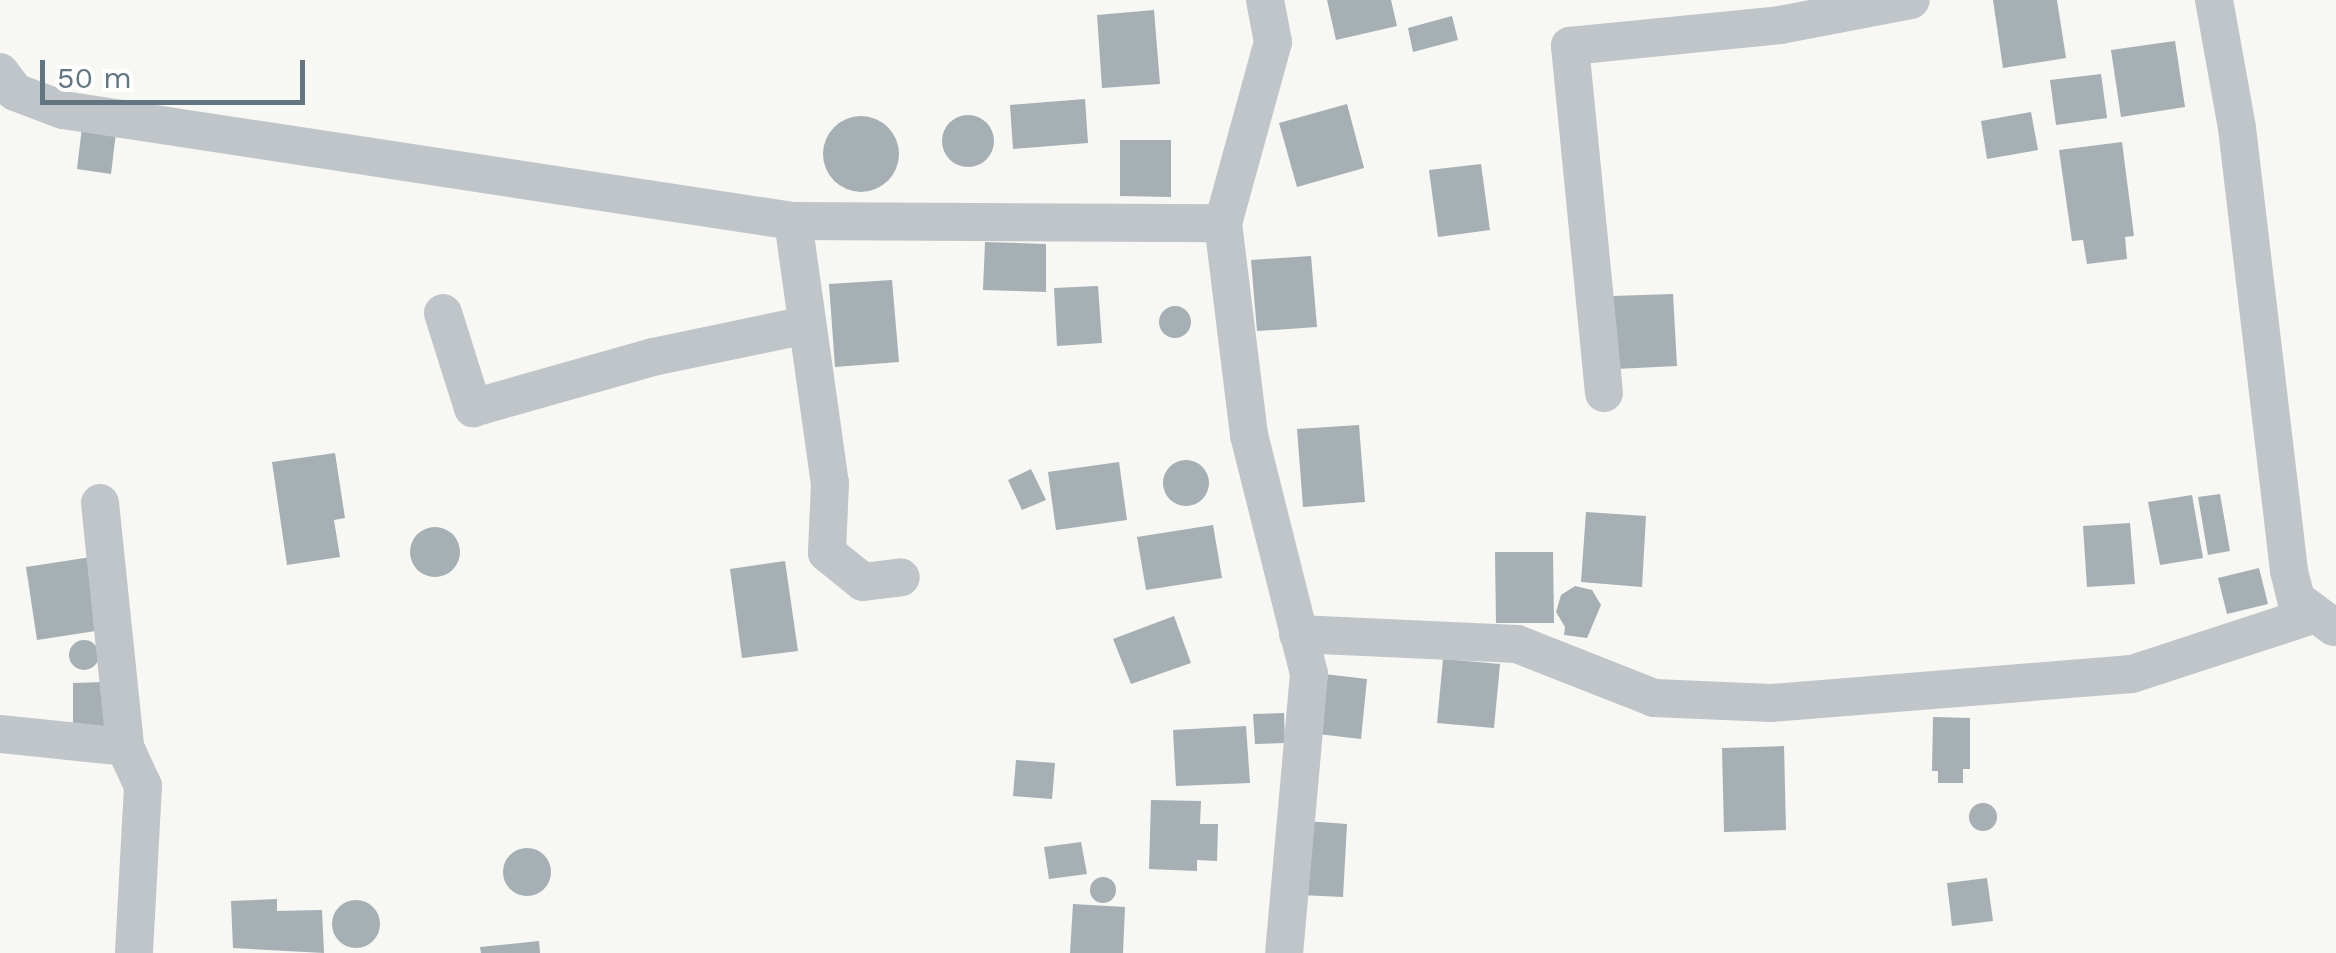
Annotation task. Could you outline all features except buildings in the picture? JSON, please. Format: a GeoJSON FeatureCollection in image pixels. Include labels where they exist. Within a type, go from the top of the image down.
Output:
{"type":"FeatureCollection","features":[{"type":"Feature","properties":{"kind":"street"},"geometry":{"type":"LineString","coordinates":[[1265,0],[1274,42],[1223,223],[1249,436],[1308,674],[1284,953]]}},
{"type":"Feature","properties":{"kind":"street"},"geometry":{"type":"LineString","coordinates":[[1604,393],[1570,46],[1780,26],[1911,0]]}},
{"type":"Feature","properties":{"kind":"street"},"geometry":{"type":"LineString","coordinates":[[2214,0],[2237,128],[2289,571],[2296,599],[2325,622]]}},
{"type":"Feature","properties":{"kind":"street"},"geometry":{"type":"LineString","coordinates":[[0,72],[15,92],[62,110],[793,222],[1223,223]]}},
{"type":"Feature","properties":{"kind":"street"},"geometry":{"type":"LineString","coordinates":[[793,222],[830,483],[827,553],[863,582],[901,576]]}},
{"type":"Feature","properties":{"kind":"street"},"geometry":{"type":"LineString","coordinates":[[443,313],[473,408],[654,357],[806,325]]}},
{"type":"Feature","properties":{"kind":"street"},"geometry":{"type":"LineString","coordinates":[[100,503],[125,747],[143,786],[134,953]]}},
{"type":"Feature","properties":{"kind":"street"},"geometry":{"type":"LineString","coordinates":[[1298,634],[1517,644],[1654,698],[1772,703],[2132,674],[2325,622]]}},
{"type":"Feature","properties":{"kind":"street"},"geometry":{"type":"LineString","coordinates":[[0,734],[125,747]]}}]}
